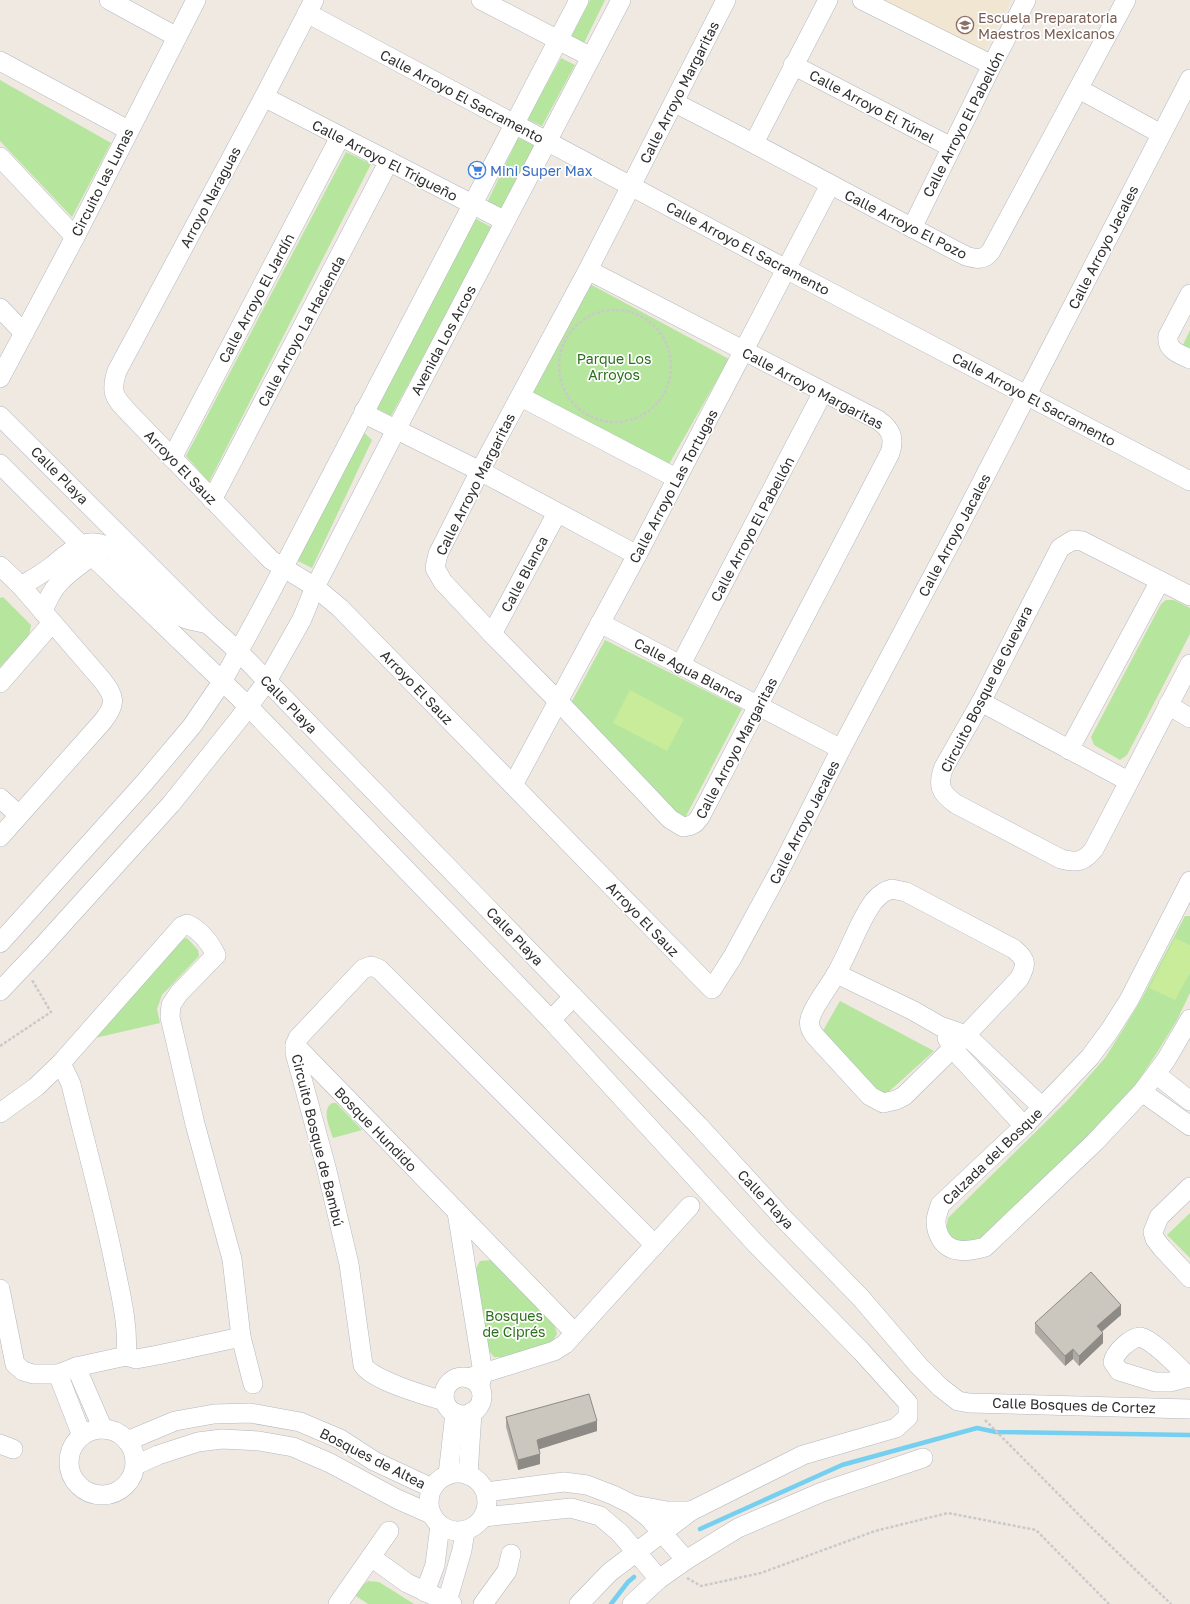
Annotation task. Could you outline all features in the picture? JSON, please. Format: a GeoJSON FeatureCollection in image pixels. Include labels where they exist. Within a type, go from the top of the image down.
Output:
{"type":"FeatureCollection","features":[{"type":"Feature","properties":{"kind":"street"},"geometry":{"type":"LineString","coordinates":[[109,0],[177,37]]}},
{"type":"Feature","properties":{"kind":"street","name":"Circuito las Lunas"},"geometry":{"type":"LineString","coordinates":[[0,378],[75,237],[128,130],[196,0]]}},
{"type":"Feature","properties":{"kind":"street"},"geometry":{"type":"LineString","coordinates":[[480,0],[591,57]]}},
{"type":"Feature","properties":{"kind":"street"},"geometry":{"type":"LineString","coordinates":[[0,943],[163,760],[192,726],[212,699],[239,652],[579,0]]}},
{"type":"Feature","properties":{"kind":"street","name":"Avenida Los Arcos"},"geometry":{"type":"LineString","coordinates":[[0,991],[24,967],[171,804],[267,682],[302,619],[315,587],[621,0]]}},
{"type":"Feature","properties":{"kind":"street","name":"Calle Arroyo Margaritas"},"geometry":{"type":"LineString","coordinates":[[588,270],[884,424],[892,435],[892,447],[890,453],[759,706],[700,817],[695,823],[689,826],[683,827],[677,825],[670,819],[443,582],[435,568],[438,554],[480,471],[588,270],[675,103],[726,0]]}},
{"type":"Feature","properties":{"kind":"street"},"geometry":{"type":"LineString","coordinates":[[754,142],[828,0]]}},
{"type":"Feature","properties":{"kind":"street"},"geometry":{"type":"LineString","coordinates":[[862,0],[992,65]]}},
{"type":"Feature","properties":{"kind":"street","name":"Calle Arroyo El Pabellón"},"geometry":{"type":"LineString","coordinates":[[912,228],[992,65],[1026,0]]}},
{"type":"Feature","properties":{"kind":"street","name":"Calle Arroyo El Pozo"},"geometry":{"type":"LineString","coordinates":[[675,103],[754,142],[830,185],[966,256],[977,259],[988,255],[1126,0]]}},
{"type":"Feature","properties":{"kind":"street","name":"Arroyo Naraguas"},"geometry":{"type":"LineString","coordinates":[[115,395],[112,388],[117,371],[264,97],[310,6]]}},
{"type":"Feature","properties":{"kind":"street","name":"Calle Arroyo El Sacramento"},"geometry":{"type":"LineString","coordinates":[[310,6],[514,124],[1190,481]]}},
{"type":"Feature","properties":{"kind":"street"},"geometry":{"type":"LineString","coordinates":[[0,61],[128,130]]}},
{"type":"Feature","properties":{"kind":"street","name":"Calle Arroyo El Túnel"},"geometry":{"type":"LineString","coordinates":[[793,65],[951,147]]}},
{"type":"Feature","properties":{"kind":"street","name":"Calle Arroyo Jacales"},"geometry":{"type":"LineString","coordinates":[[712,989],[732,958],[781,868],[841,749],[1027,396],[1190,78]]}},
{"type":"Feature","properties":{"kind":"street"},"geometry":{"type":"LineString","coordinates":[[1079,89],[1161,134]]}},
{"type":"Feature","properties":{"kind":"street","name":"Calle Arroyo El Trigueño"},"geometry":{"type":"LineString","coordinates":[[264,97],[505,222]]}},
{"type":"Feature","properties":{"kind":"street","name":"Calle Arroyo El Jardín"},"geometry":{"type":"LineString","coordinates":[[172,458],[340,137]]}},
{"type":"Feature","properties":{"kind":"street"},"geometry":{"type":"LineString","coordinates":[[0,157],[75,237]]}},
{"type":"Feature","properties":{"kind":"street","name":"Calle Arroyo La Hacienda"},"geometry":{"type":"LineString","coordinates":[[212,500],[389,161]]}},
{"type":"Feature","properties":{"kind":"street","name":"Calle Arroyo Las Tortugas"},"geometry":{"type":"LineString","coordinates":[[513,785],[637,556],[676,478],[830,185]]}},
{"type":"Feature","properties":{"kind":"street"},"geometry":{"type":"LineString","coordinates":[[1190,294],[1168,336],[1169,346],[1172,350],[1190,359]]}},
{"type":"Feature","properties":{"kind":"street"},"geometry":{"type":"LineString","coordinates":[[0,308],[24,333]]}},
{"type":"Feature","properties":{"kind":"street","name":"Calle Arroyo El Pabellón"},"geometry":{"type":"LineString","coordinates":[[680,666],[823,392]]}},
{"type":"Feature","properties":{"kind":"street","name":"Arroyo El Sauz"},"geometry":{"type":"LineString","coordinates":[[115,395],[129,413],[271,560],[315,587],[345,613],[712,989]]}},
{"type":"Feature","properties":{"kind":"street"},"geometry":{"type":"LineString","coordinates":[[521,397],[676,478]]}},
{"type":"Feature","properties":{"kind":"street"},"geometry":{"type":"LineString","coordinates":[[364,411],[373,418],[397,428],[480,471],[637,556]]}},
{"type":"Feature","properties":{"kind":"street","name":"Calle Playa"},"geometry":{"type":"LineString","coordinates":[[0,416],[208,624],[239,652],[698,1125],[783,1218],[861,1298],[919,1366],[940,1387],[964,1402]]}},
{"type":"Feature","properties":{"kind":"street"},"geometry":{"type":"LineString","coordinates":[[0,464],[87,551],[248,706],[551,1020],[756,1244],[861,1351],[908,1403],[908,1417],[896,1428],[803,1455],[692,1511],[610,1572],[578,1604]]}},
{"type":"Feature","properties":{"kind":"street","name":"Calle Blanca"},"geometry":{"type":"LineString","coordinates":[[492,634],[557,513]]}},
{"type":"Feature","properties":{"kind":"street","name":"Circuito Bosque de Guevara"},"geometry":{"type":"LineString","coordinates":[[1190,596],[1082,541],[1073,540],[1067,542],[1055,555],[981,702],[944,767],[941,775],[941,789],[944,795],[956,804],[1061,859],[1077,862],[1090,854],[1094,849],[1168,705],[1184,690],[1190,664]]}},
{"type":"Feature","properties":{"kind":"street"},"geometry":{"type":"LineString","coordinates":[[0,683],[48,617],[50,594],[87,551],[100,544],[107,546],[114,551],[159,599],[177,614],[194,621],[208,624]]}},
{"type":"Feature","properties":{"kind":"street"},"geometry":{"type":"LineString","coordinates":[[20,586],[43,573],[68,552],[87,551]]}},
{"type":"Feature","properties":{"kind":"street"},"geometry":{"type":"LineString","coordinates":[[0,837],[103,721],[111,711],[114,702],[112,695],[102,680],[20,586],[2,571]]}},
{"type":"Feature","properties":{"kind":"street"},"geometry":{"type":"LineString","coordinates":[[1069,750],[1160,581]]}},
{"type":"Feature","properties":{"kind":"street","name":"Calle Agua Blanca"},"geometry":{"type":"LineString","coordinates":[[600,623],[841,749]]}},
{"type":"Feature","properties":{"kind":"street"},"geometry":{"type":"LineString","coordinates":[[981,702],[1128,781]]}},
{"type":"Feature","properties":{"kind":"street"},"geometry":{"type":"LineString","coordinates":[[1168,705],[1190,718]]}},
{"type":"Feature","properties":{"kind":"street"},"geometry":{"type":"LineString","coordinates":[[0,798],[19,815]]}},
{"type":"Feature","properties":{"kind":"street"},"geometry":{"type":"LineString","coordinates":[[899,890],[906,892],[1014,949],[1025,960],[1025,966],[1019,979],[966,1035],[904,1096],[889,1103],[883,1103],[870,1096],[811,1031],[810,1019],[837,974],[874,901],[885,891],[899,890]]}},
{"type":"Feature","properties":{"kind":"street","name":"Calzada del Bosque"},"geometry":{"type":"LineString","coordinates":[[1188,890],[1129,1000],[1110,1030],[1090,1057],[1024,1126],[940,1205],[936,1221],[937,1229],[948,1247],[963,1251],[985,1247],[1095,1142],[1142,1092],[1166,1060],[1190,1019]]}},
{"type":"Feature","properties":{"kind":"street"},"geometry":{"type":"LineString","coordinates":[[0,1113],[36,1087],[61,1063],[182,926],[187,924],[193,926],[211,945],[216,955],[179,993],[171,1004],[170,1017],[195,1124],[232,1259],[241,1336],[253,1384]]}},
{"type":"Feature","properties":{"kind":"street","name":"Circuito Bosque de Bambú"},"geometry":{"type":"LineString","coordinates":[[455,1404],[435,1392],[422,1394],[374,1375],[369,1372],[363,1364],[349,1264],[326,1167],[295,1053],[295,1045],[298,1038],[363,969],[371,966],[379,969],[655,1245]]}},
{"type":"Feature","properties":{"kind":"street"},"geometry":{"type":"LineString","coordinates":[[837,974],[912,1010],[940,1026],[966,1035],[1042,1107]]}},
{"type":"Feature","properties":{"kind":"street"},"geometry":{"type":"LineString","coordinates":[[551,1020],[573,997]]}},
{"type":"Feature","properties":{"kind":"street"},"geometry":{"type":"LineString","coordinates":[[940,1026],[953,1049],[1024,1126]]}},
{"type":"Feature","properties":{"kind":"street","name":"Bosque Hundido"},"geometry":{"type":"LineString","coordinates":[[295,1045],[574,1332]]}},
{"type":"Feature","properties":{"kind":"street"},"geometry":{"type":"LineString","coordinates":[[61,1063],[71,1084],[108,1234],[118,1280],[127,1339],[126,1356]]}},
{"type":"Feature","properties":{"kind":"street"},"geometry":{"type":"LineString","coordinates":[[1156,1074],[1190,1100]]}},
{"type":"Feature","properties":{"kind":"street"},"geometry":{"type":"LineString","coordinates":[[1142,1092],[1190,1126]]}},
{"type":"Feature","properties":{"kind":"street"},"geometry":{"type":"LineString","coordinates":[[1190,1187],[1159,1217],[1154,1232],[1155,1239],[1162,1248],[1190,1278]]}},
{"type":"Feature","properties":{"kind":"street"},"geometry":{"type":"LineString","coordinates":[[448,1475],[455,1404],[455,1379],[461,1377],[476,1379],[554,1351],[565,1344],[574,1332],[690,1206]]}},
{"type":"Feature","properties":{"kind":"street"},"geometry":{"type":"LineString","coordinates":[[455,1404],[477,1408],[481,1398],[476,1379],[457,1212]]}},
{"type":"Feature","properties":{"kind":"street"},"geometry":{"type":"LineString","coordinates":[[0,1289],[4,1326],[15,1364],[23,1371],[33,1374],[58,1374],[76,1367],[126,1356],[136,1359],[241,1336]]}},
{"type":"Feature","properties":{"kind":"street"},"geometry":{"type":"LineString","coordinates":[[76,1367],[103,1429]]}},
{"type":"Feature","properties":{"kind":"street"},"geometry":{"type":"LineString","coordinates":[[58,1374],[82,1436]]}},
{"type":"Feature","properties":{"kind":"street","name":"Calle Bosques de Cortez"},"geometry":{"type":"LineString","coordinates":[[964,1402],[1190,1409]]}},
{"type":"Feature","properties":{"kind":"street"},"geometry":{"type":"LineString","coordinates":[[455,1404],[468,1475]]}},
{"type":"Feature","properties":{"kind":"street","name":"Bosques de Altea"},"geometry":{"type":"LineString","coordinates":[[127,1441],[175,1421],[214,1414],[250,1413],[307,1424],[340,1438],[374,1461],[432,1488]]}},
{"type":"Feature","properties":{"kind":"street"},"geometry":{"type":"LineString","coordinates":[[103,1429],[114,1431],[123,1436],[135,1454],[136,1465],[133,1476],[126,1485],[118,1491],[108,1495],[97,1495],[86,1491],[78,1485],[72,1476],[69,1465],[70,1454],[74,1444],[82,1436],[92,1430],[103,1429]]}},
{"type":"Feature","properties":{"kind":"street","name":"Bosques de Altea"},"geometry":{"type":"LineString","coordinates":[[136,1465],[158,1455],[198,1442],[222,1439],[259,1441],[293,1447],[330,1462],[436,1520]]}},
{"type":"Feature","properties":{"kind":"street"},"geometry":{"type":"LineString","coordinates":[[632,1604],[673,1570],[738,1528],[822,1492],[923,1458]]}},
{"type":"Feature","properties":{"kind":"street"},"geometry":{"type":"LineString","coordinates":[[425,1592],[436,1565],[436,1520],[429,1505],[432,1488],[436,1483],[454,1473],[468,1475],[476,1479],[482,1485],[488,1500],[487,1509],[483,1517],[472,1528],[465,1531],[448,1530],[436,1520]]}},
{"type":"Feature","properties":{"kind":"street"},"geometry":{"type":"LineString","coordinates":[[486,1492],[564,1482],[587,1485],[613,1495],[631,1504],[648,1517],[662,1533],[673,1570]]}},
{"type":"Feature","properties":{"kind":"street"},"geometry":{"type":"LineString","coordinates":[[582,1511],[587,1485]]}},
{"type":"Feature","properties":{"kind":"street"},"geometry":{"type":"LineString","coordinates":[[631,1504],[667,1511],[692,1511]]}},
{"type":"Feature","properties":{"kind":"street"},"geometry":{"type":"LineString","coordinates":[[483,1517],[571,1508],[600,1516],[620,1533],[637,1553],[673,1570]]}},
{"type":"Feature","properties":{"kind":"street"},"geometry":{"type":"LineString","coordinates":[[610,1572],[616,1557],[617,1542],[612,1525]]}},
{"type":"Feature","properties":{"kind":"street"},"geometry":{"type":"LineString","coordinates":[[338,1604],[389,1531]]}},
{"type":"Feature","properties":{"kind":"street"},"geometry":{"type":"LineString","coordinates":[[371,1557],[407,1583],[450,1603],[465,1531]]}},
{"type":"Feature","properties":{"kind":"street"},"geometry":{"type":"LineString","coordinates":[[483,1604],[507,1571],[511,1554]]}},
{"type":"Feature","properties":{"kind":"path"},"geometry":{"type":"LineString","coordinates":[[619,309],[637,314],[652,323],[664,337],[671,354],[672,372],[667,389],[657,404],[642,416],[623,422],[604,422],[586,415],[571,402],[562,385],[558,366],[561,347],[571,330],[585,318],[601,311],[619,309]]}},
{"type":"Feature","properties":{"kind":"path"},"geometry":{"type":"LineString","coordinates":[[0,1046],[51,1012],[24,967]]}},
{"type":"Feature","properties":{"kind":"path"},"geometry":{"type":"LineString","coordinates":[[964,1402],[996,1432],[1091,1528],[1171,1604]]}},
{"type":"Feature","properties":{"kind":"path"},"geometry":{"type":"LineString","coordinates":[[673,1570],[701,1586],[761,1573],[875,1531],[948,1513],[1036,1530],[1109,1604]]}},
{"type":"Feature","properties":{"kind":"shaded area","name":"Escuela Preparatoria Maestros Mexicanos"},"geometry":{"type":"Polygon","coordinates":[[[880,0],[1011,0],[984,51],[880,0]]]}},
{"type":"Feature","properties":{"kind":"green space"},"geometry":{"type":"Polygon","coordinates":[[[590,0],[605,0],[583,45],[571,37],[590,0]]]}},
{"type":"Feature","properties":{"kind":"green space"},"geometry":{"type":"Polygon","coordinates":[[[561,58],[575,65],[542,126],[527,119],[561,58]]]}},
{"type":"Feature","properties":{"kind":"green space"},"geometry":{"type":"Polygon","coordinates":[[[0,80],[111,143],[72,217],[0,141],[0,80]]]}},
{"type":"Feature","properties":{"kind":"green space"},"geometry":{"type":"Polygon","coordinates":[[[518,138],[535,144],[500,212],[486,205],[518,138]]]}},
{"type":"Feature","properties":{"kind":"green space"},"geometry":{"type":"Polygon","coordinates":[[[346,152],[371,164],[209,482],[186,456],[346,152]]]}},
{"type":"Feature","properties":{"kind":"green space"},"geometry":{"type":"Polygon","coordinates":[[[476,219],[493,228],[391,416],[376,408],[476,219]]]}},
{"type":"Feature","properties":{"kind":"green space","name":"Parque Los Arroyos"},"geometry":{"type":"Polygon","coordinates":[[[588,283],[729,359],[669,464],[528,392],[588,283]]]}},
{"type":"Feature","properties":{"kind":"green space"},"geometry":{"type":"Polygon","coordinates":[[[1190,330],[1190,348],[1183,345],[1190,330]]]}},
{"type":"Feature","properties":{"kind":"green space"},"geometry":{"type":"Polygon","coordinates":[[[361,430],[372,440],[312,568],[298,561],[361,430]]]}},
{"type":"Feature","properties":{"kind":"green space"},"geometry":{"type":"Polygon","coordinates":[[[3,597],[31,625],[29,636],[0,667],[0,598],[3,597]]]}},
{"type":"Feature","properties":{"kind":"green space"},"geometry":{"type":"Polygon","coordinates":[[[1166,600],[1174,600],[1190,608],[1190,634],[1127,755],[1120,760],[1094,745],[1091,737],[1161,604],[1166,600]]]}},
{"type":"Feature","properties":{"kind":"green space"},"geometry":{"type":"Polygon","coordinates":[[[605,640],[742,709],[684,820],[570,705],[605,640]]]}},
{"type":"Feature","properties":{"kind":"green space"},"geometry":{"type":"Polygon","coordinates":[[[630,690],[684,719],[667,751],[613,723],[630,690]]]}},
{"type":"Feature","properties":{"kind":"green space"},"geometry":{"type":"Polygon","coordinates":[[[1185,916],[1190,916],[1190,993],[1177,1020],[1135,1086],[1079,1146],[984,1237],[966,1246],[945,1235],[948,1218],[1068,1100],[1105,1058],[1142,998],[1185,916]]]}},
{"type":"Feature","properties":{"kind":"green space"},"geometry":{"type":"Polygon","coordinates":[[[187,938],[198,950],[199,956],[162,995],[157,1009],[160,1023],[95,1038],[181,939],[187,938]]]}},
{"type":"Feature","properties":{"kind":"green space"},"geometry":{"type":"Polygon","coordinates":[[[1175,938],[1190,945],[1190,973],[1175,1000],[1149,988],[1175,938]]]}},
{"type":"Feature","properties":{"kind":"green space"},"geometry":{"type":"Polygon","coordinates":[[[840,1001],[934,1051],[884,1096],[821,1034],[840,1001]]]}},
{"type":"Feature","properties":{"kind":"green space"},"geometry":{"type":"Polygon","coordinates":[[[332,1103],[336,1103],[362,1130],[333,1138],[327,1119],[327,1110],[332,1103]]]}},
{"type":"Feature","properties":{"kind":"green space"},"geometry":{"type":"Polygon","coordinates":[[[1190,1213],[1190,1258],[1167,1235],[1190,1213]]]}},
{"type":"Feature","properties":{"kind":"green space","name":"Bosques de Ciprés"},"geometry":{"type":"Polygon","coordinates":[[[492,1260],[554,1323],[557,1334],[552,1342],[503,1357],[494,1357],[489,1351],[475,1270],[480,1261],[492,1260]]]}},
{"type":"Feature","properties":{"kind":"green space"},"geometry":{"type":"Polygon","coordinates":[[[368,1581],[379,1582],[414,1604],[368,1604],[353,1594],[368,1581]]]}},
{"type":"Feature","properties":{"kind":"building"},"geometry":{"type":"Polygon","coordinates":[[[1091,1272],[1121,1305],[1097,1326],[1103,1333],[1079,1356],[1073,1349],[1065,1356],[1035,1323],[1091,1272]]]}},
{"type":"Feature","properties":{"kind":"building"},"geometry":{"type":"Polygon","coordinates":[[[589,1394],[597,1421],[537,1440],[540,1454],[518,1460],[506,1417],[589,1394]]]}},
{"type":"Feature","properties":{"kind":"waterway"},"geometry":{"type":"LineString","coordinates":[[700,1529],[842,1465],[977,1428],[996,1432],[1190,1435]]}},
{"type":"Feature","properties":{"kind":"waterway"},"geometry":{"type":"LineString","coordinates":[[611,1604],[628,1582],[634,1577]]}},
{"type":"Feature","properties":{"kind":"place","name":"Escuela Preparatoria Maestros Mexicanos"},"geometry":{"type":"Point","coordinates":[965,25]}},
{"type":"Feature","properties":{"kind":"place","name":"Mini Super Max"},"geometry":{"type":"Point","coordinates":[477,170]}}]}
